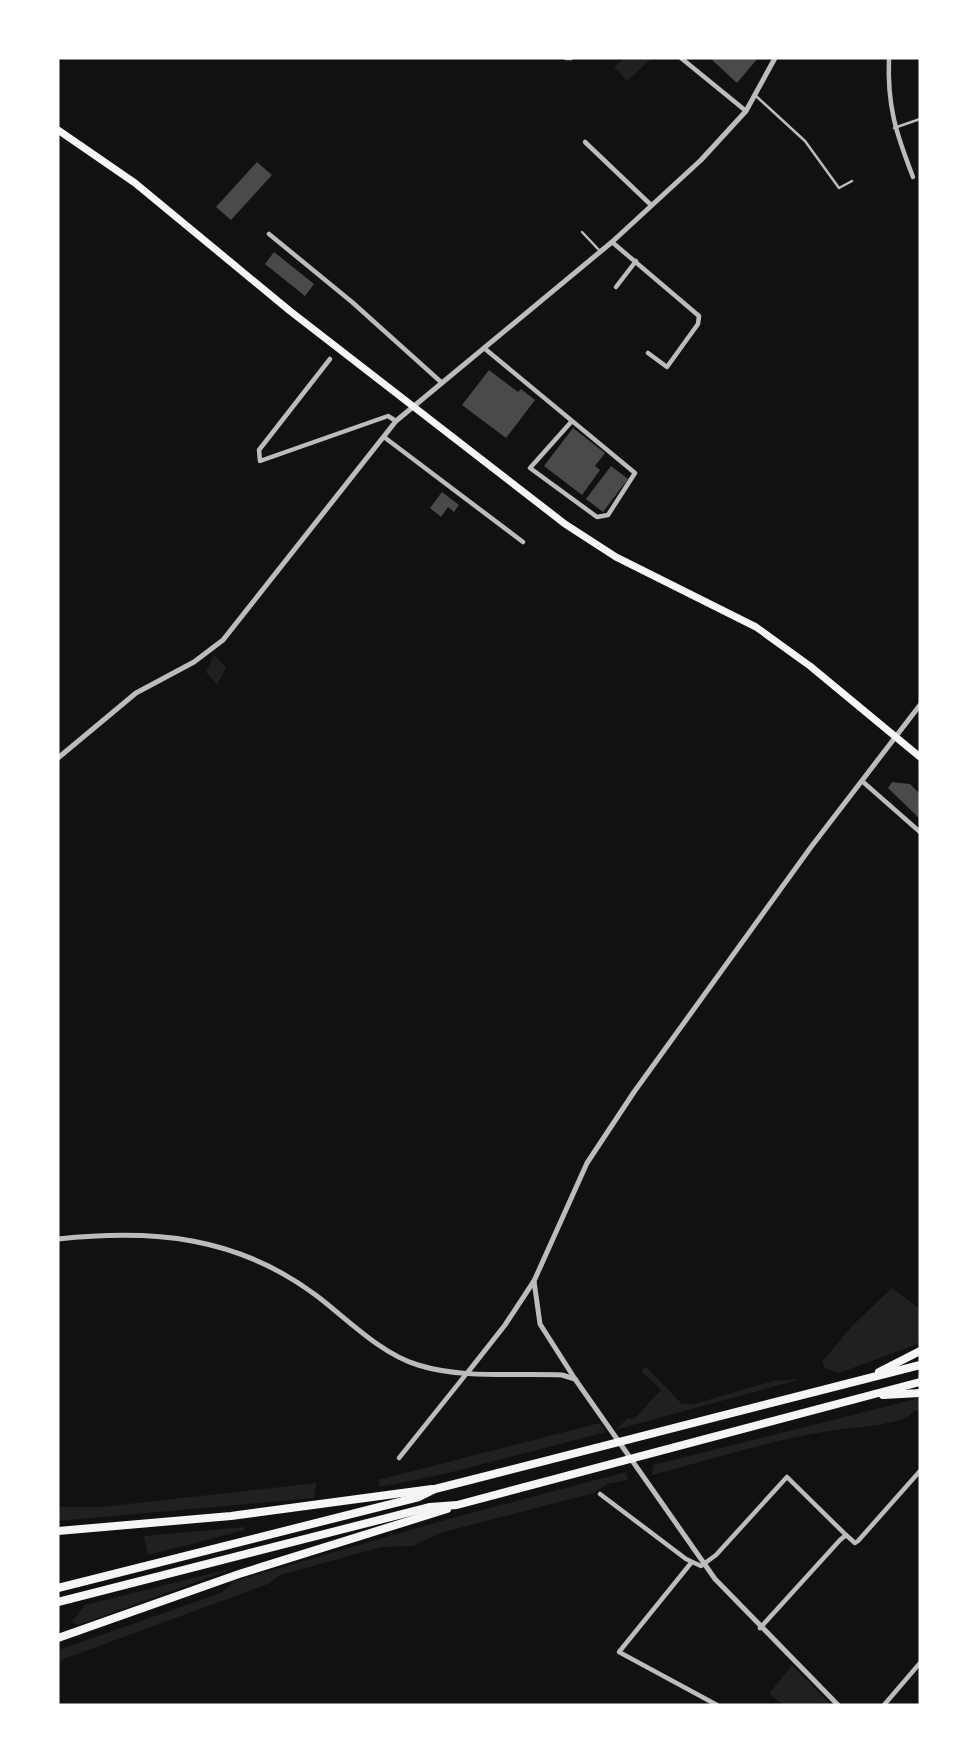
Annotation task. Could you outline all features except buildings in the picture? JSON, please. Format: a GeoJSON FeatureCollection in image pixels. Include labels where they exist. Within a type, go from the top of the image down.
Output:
{"type":"FeatureCollection","features":[{"type":"Feature","properties":{"kind":"highway"},"geometry":{"type":"LineString","coordinates":[[866,1379],[920,1351]]}},
{"type":"Feature","properties":{"kind":"highway"},"geometry":{"type":"LineString","coordinates":[[58,1588],[419,1497],[435,1489],[920,1365]]}},
{"type":"Feature","properties":{"kind":"highway"},"geometry":{"type":"LineString","coordinates":[[58,1638],[239,1574],[457,1505],[920,1382]]}},
{"type":"Feature","properties":{"kind":"highway"},"geometry":{"type":"LineString","coordinates":[[869,1395],[920,1393]]}},
{"type":"Feature","properties":{"kind":"highway"},"geometry":{"type":"LineString","coordinates":[[58,1531],[231,1517],[343,1503],[417,1488],[435,1489]]}},
{"type":"Feature","properties":{"kind":"highway"},"geometry":{"type":"LineString","coordinates":[[58,1602],[430,1507],[457,1505]]}},
{"type":"Feature","properties":{"kind":"main road"},"geometry":{"type":"LineString","coordinates":[[58,130],[135,183],[290,311],[565,524],[616,556],[750,623],[810,666],[920,757]]}},
{"type":"Feature","properties":{"kind":"street"},"geometry":{"type":"LineString","coordinates":[[566,58],[571,58]]}},
{"type":"Feature","properties":{"kind":"street"},"geometry":{"type":"LineString","coordinates":[[681,58],[746,111]]}},
{"type":"Feature","properties":{"kind":"street"},"geometry":{"type":"LineString","coordinates":[[58,758],[136,693],[194,662],[223,640],[396,421],[612,242],[701,160],[746,111],[775,58]]}},
{"type":"Feature","properties":{"kind":"street"},"geometry":{"type":"LineString","coordinates":[[889,58],[888,87],[894,128],[914,177]]}},
{"type":"Feature","properties":{"kind":"street"},"geometry":{"type":"LineString","coordinates":[[585,142],[651,205]]}},
{"type":"Feature","properties":{"kind":"street"},"geometry":{"type":"LineString","coordinates":[[269,234],[352,302],[441,382]]}},
{"type":"Feature","properties":{"kind":"street"},"geometry":{"type":"LineString","coordinates":[[612,242],[699,316],[698,324],[667,367],[648,353]]}},
{"type":"Feature","properties":{"kind":"street"},"geometry":{"type":"LineString","coordinates":[[616,286],[636,261]]}},
{"type":"Feature","properties":{"kind":"street"},"geometry":{"type":"LineString","coordinates":[[483,348],[572,421],[635,473],[608,515],[597,517],[530,468],[572,421]]}},
{"type":"Feature","properties":{"kind":"street"},"geometry":{"type":"LineString","coordinates":[[330,359],[259,450],[260,461],[388,416],[396,421]]}},
{"type":"Feature","properties":{"kind":"street"},"geometry":{"type":"LineString","coordinates":[[384,437],[449,483],[523,542]]}},
{"type":"Feature","properties":{"kind":"street"},"geometry":{"type":"LineString","coordinates":[[399,1458],[505,1325],[534,1281],[587,1163],[634,1092],[920,705]]}},
{"type":"Feature","properties":{"kind":"street"},"geometry":{"type":"LineString","coordinates":[[862,781],[920,832]]}},
{"type":"Feature","properties":{"kind":"street"},"geometry":{"type":"LineString","coordinates":[[58,1239],[124,1234],[172,1236],[220,1247],[259,1261],[306,1288],[383,1347],[409,1362],[468,1373],[562,1375],[575,1379]]}},
{"type":"Feature","properties":{"kind":"street"},"geometry":{"type":"LineString","coordinates":[[534,1281],[540,1324],[575,1379],[705,1564],[760,1628],[838,1705]]}},
{"type":"Feature","properties":{"kind":"street"},"geometry":{"type":"LineString","coordinates":[[705,1564],[787,1477],[855,1543],[920,1471]]}},
{"type":"Feature","properties":{"kind":"street"},"geometry":{"type":"LineString","coordinates":[[600,1494],[691,1563],[705,1564]]}},
{"type":"Feature","properties":{"kind":"street"},"geometry":{"type":"LineString","coordinates":[[760,1628],[846,1535]]}},
{"type":"Feature","properties":{"kind":"street"},"geometry":{"type":"LineString","coordinates":[[691,1563],[619,1652],[717,1705]]}},
{"type":"Feature","properties":{"kind":"street"},"geometry":{"type":"LineString","coordinates":[[884,1705],[920,1663]]}},
{"type":"Feature","properties":{"kind":"lane"},"geometry":{"type":"LineString","coordinates":[[755,96],[805,141],[839,188],[852,181]]}},
{"type":"Feature","properties":{"kind":"lane"},"geometry":{"type":"LineString","coordinates":[[894,128],[920,119]]}},
{"type":"Feature","properties":{"kind":"lane"},"geometry":{"type":"LineString","coordinates":[[582,232],[600,251]]}},
{"type":"Feature","properties":{"kind":"shaded area"},"geometry":{"type":"Polygon","coordinates":[[[624,58],[652,58],[627,81],[614,67],[624,58]]]}},
{"type":"Feature","properties":{"kind":"shaded area"},"geometry":{"type":"Polygon","coordinates":[[[214,655],[226,668],[217,685],[206,672],[214,655]]]}},
{"type":"Feature","properties":{"kind":"shaded area"},"geometry":{"type":"Polygon","coordinates":[[[892,1288],[920,1309],[920,1343],[839,1373],[825,1368],[822,1362],[852,1326],[892,1288]]]}},
{"type":"Feature","properties":{"kind":"shaded area"},"geometry":{"type":"Polygon","coordinates":[[[646,1367],[682,1404],[694,1404],[773,1381],[801,1379],[615,1430],[628,1418],[634,1419],[661,1390],[641,1371],[646,1367]]]}},
{"type":"Feature","properties":{"kind":"shaded area"},"geometry":{"type":"Polygon","coordinates":[[[920,1398],[920,1411],[914,1411],[893,1422],[795,1437],[652,1475],[653,1465],[920,1398]]]}},
{"type":"Feature","properties":{"kind":"shaded area"},"geometry":{"type":"Polygon","coordinates":[[[600,1423],[606,1432],[444,1474],[380,1487],[378,1480],[600,1423]]]}},
{"type":"Feature","properties":{"kind":"shaded area"},"geometry":{"type":"Polygon","coordinates":[[[626,1472],[628,1480],[607,1484],[594,1493],[440,1533],[413,1546],[381,1547],[280,1575],[268,1584],[58,1661],[58,1650],[221,1593],[235,1581],[445,1520],[626,1472]]]}},
{"type":"Feature","properties":{"kind":"shaded area"},"geometry":{"type":"Polygon","coordinates":[[[316,1483],[314,1498],[58,1521],[58,1507],[101,1507],[316,1483]]]}},
{"type":"Feature","properties":{"kind":"shaded area"},"geometry":{"type":"Polygon","coordinates":[[[244,1527],[245,1530],[148,1555],[144,1536],[244,1527]]]}},
{"type":"Feature","properties":{"kind":"shaded area"},"geometry":{"type":"Polygon","coordinates":[[[238,1567],[78,1625],[72,1622],[85,1605],[238,1567]]]}},
{"type":"Feature","properties":{"kind":"shaded area"},"geometry":{"type":"Polygon","coordinates":[[[792,1665],[831,1705],[784,1705],[769,1694],[792,1665]]]}}]}
